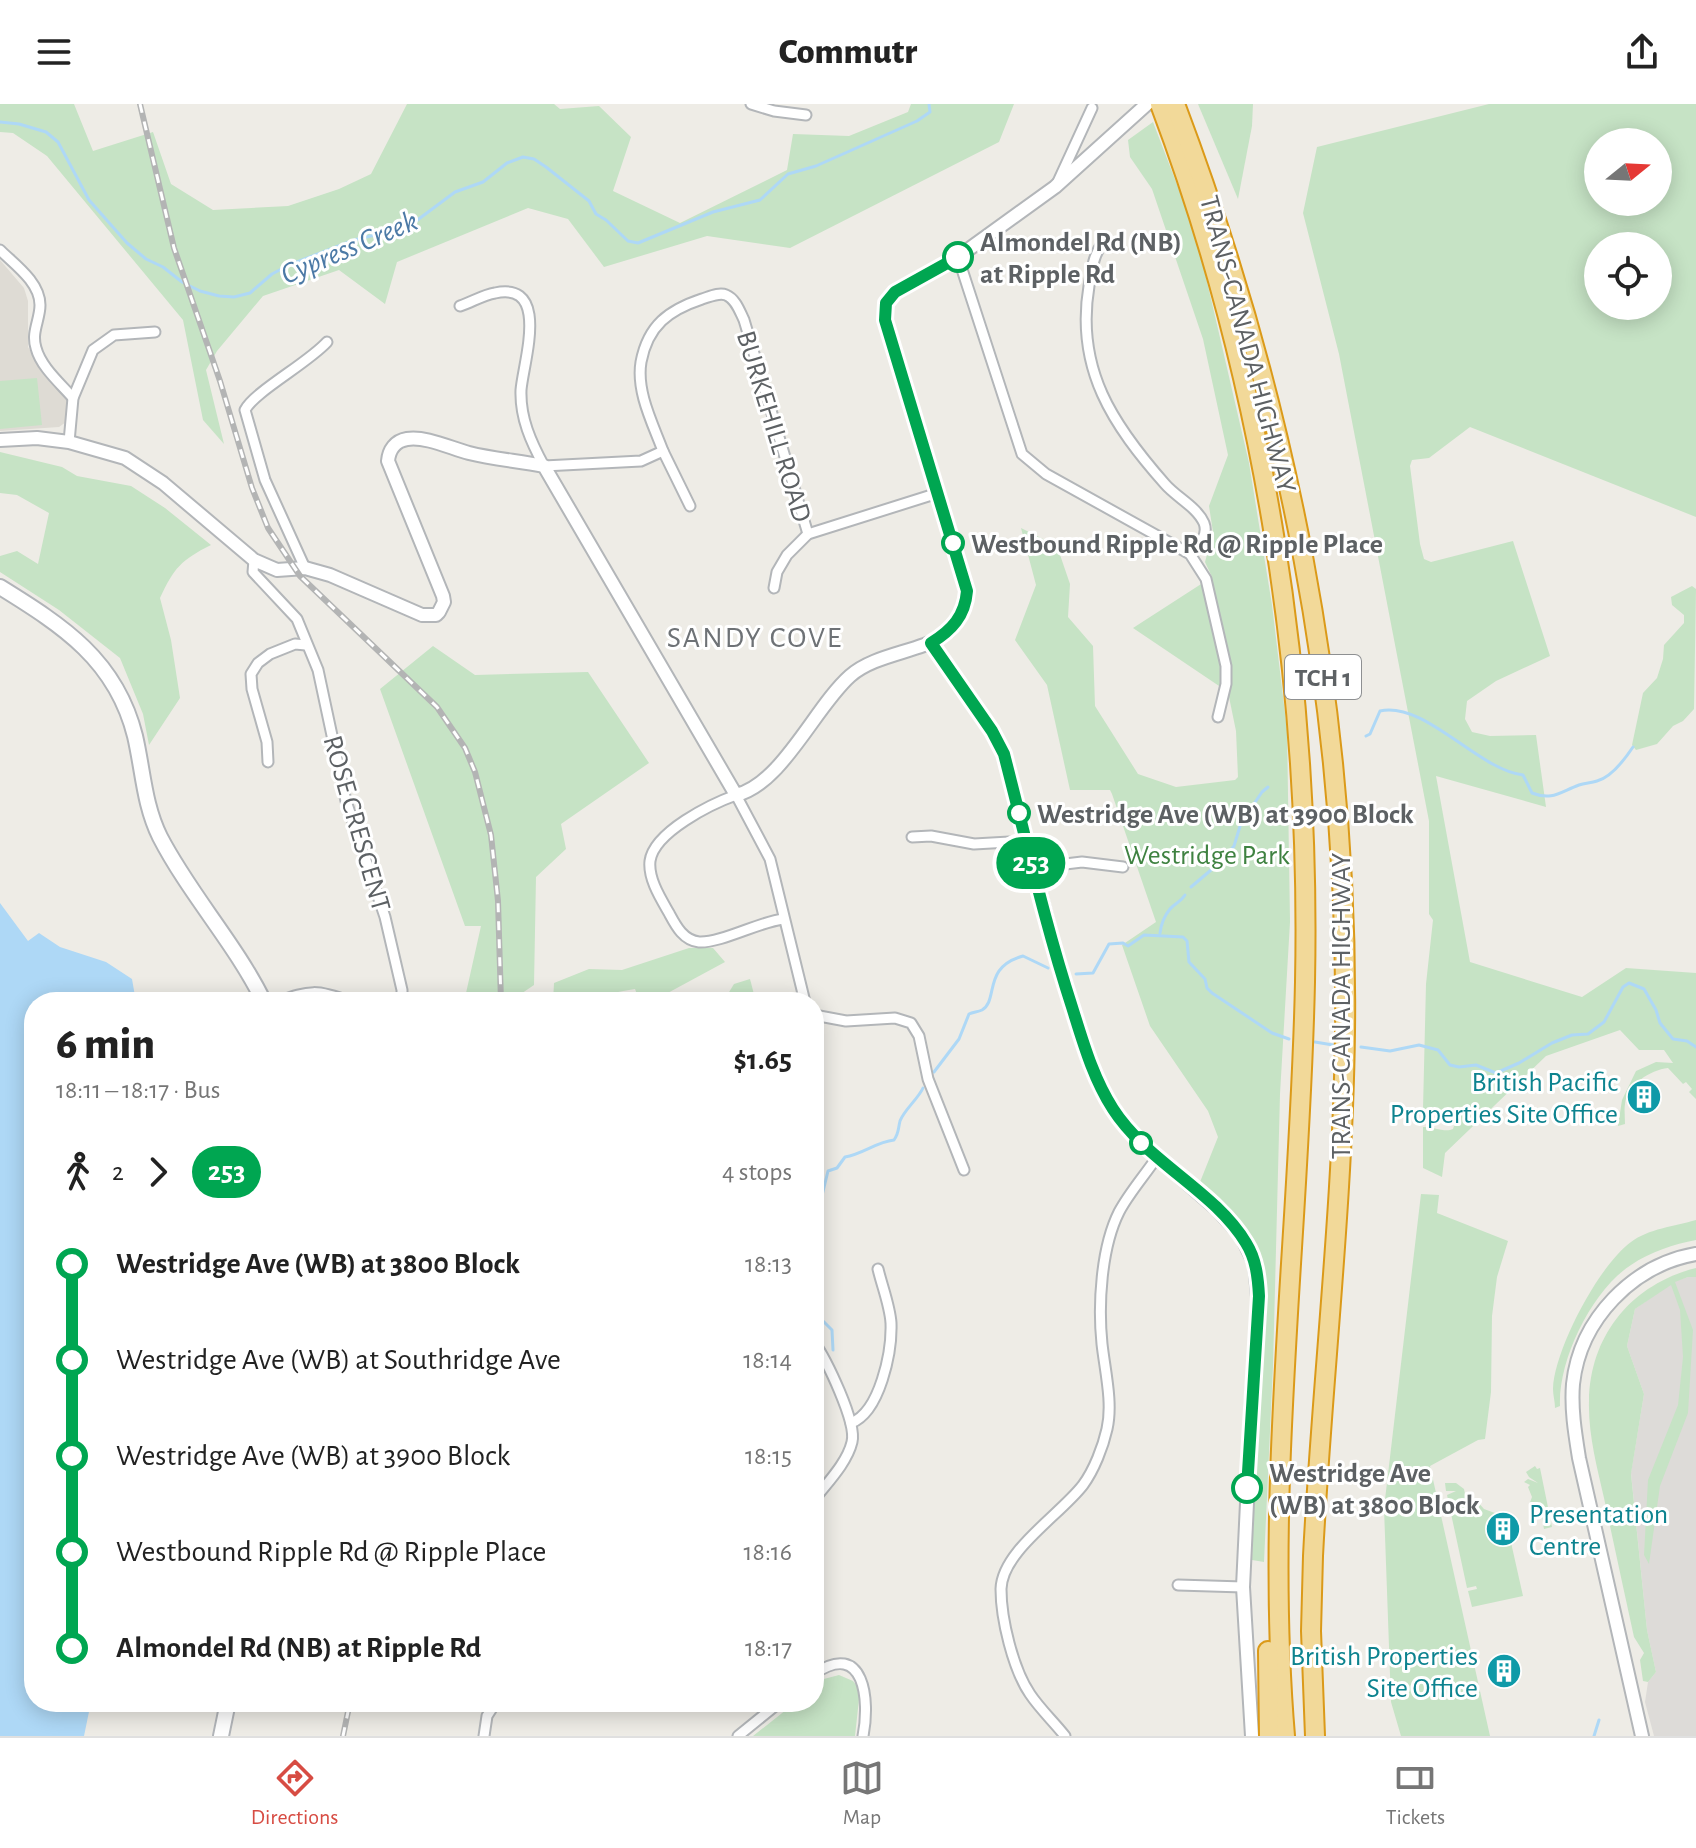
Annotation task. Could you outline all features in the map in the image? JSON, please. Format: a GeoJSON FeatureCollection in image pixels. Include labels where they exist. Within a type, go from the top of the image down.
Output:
{"type":"FeatureCollection","features":[{"type":"Feature","properties":{"kind":"highway","name":"TRANS-CANADA HIGHWAY"},"geometry":{"type":"LineString","coordinates":[[1170,110],[1208,241],[1247,400],[1278,562],[1296,720],[1304,842],[1305,986],[1279,1521],[1279,1631],[1285,1736]]}},
{"type":"Feature","properties":{"kind":"highway","name":"TRANS-CANADA HIGHWAY"},"geometry":{"type":"LineString","coordinates":[[1170,110],[1210,197],[1239,288],[1287,476],[1320,656],[1337,804],[1344,937],[1344,1091],[1315,1520],[1311,1631],[1315,1736]]}},
{"type":"Feature","properties":{"kind":"highway"},"geometry":{"type":"LineString","coordinates":[[1269,1736],[1269,1587],[1279,1521]]}},
{"type":"Feature","properties":{"kind":"highway"},"geometry":{"type":"LineString","coordinates":[[1311,1631],[1324,1736]]}},
{"type":"Feature","properties":{"kind":"main road"},"geometry":{"type":"LineString","coordinates":[[0,587],[82,643],[109,673],[122,698],[135,736],[148,802],[158,834],[179,871],[246,967],[259,992]]}},
{"type":"Feature","properties":{"kind":"main road"},"geometry":{"type":"LineString","coordinates":[[221,1736],[226,1712]]}},
{"type":"Feature","properties":{"kind":"street"},"geometry":{"type":"LineString","coordinates":[[751,104],[806,115]]}},
{"type":"Feature","properties":{"kind":"street"},"geometry":{"type":"LineString","coordinates":[[783,919],[708,941],[692,940],[682,935],[675,925],[654,883],[650,861],[660,840],[694,816],[751,791],[788,754],[849,676],[868,664],[931,643],[961,617],[966,607],[967,591],[885,320],[886,303],[895,292],[958,257],[1055,187],[1147,104]]}},
{"type":"Feature","properties":{"kind":"street"},"geometry":{"type":"LineString","coordinates":[[1055,187],[1092,108]]}},
{"type":"Feature","properties":{"kind":"street"},"geometry":{"type":"LineString","coordinates":[[1104,241],[1095,253],[1087,302],[1088,343],[1094,377],[1109,411],[1127,438],[1167,487],[1203,522],[1205,533],[1201,544],[1190,554]]}},
{"type":"Feature","properties":{"kind":"street"},"geometry":{"type":"LineString","coordinates":[[0,250],[30,280],[37,292],[40,305],[34,329],[36,348],[44,364],[73,398]]}},
{"type":"Feature","properties":{"kind":"street"},"geometry":{"type":"LineString","coordinates":[[958,257],[1022,454],[1046,474],[1190,554],[1206,579],[1226,666],[1226,684],[1218,717]]}},
{"type":"Feature","properties":{"kind":"street"},"geometry":{"type":"LineString","coordinates":[[460,306],[503,292],[514,295],[527,305],[531,320],[522,402],[525,424],[544,466],[767,851],[802,992]]}},
{"type":"Feature","properties":{"kind":"street","name":"BURKEHILL ROAD"},"geometry":{"type":"LineString","coordinates":[[690,506],[663,451],[641,391],[641,363],[650,337],[665,316],[678,307],[718,294],[727,295],[744,320],[808,534]]}},
{"type":"Feature","properties":{"kind":"street"},"geometry":{"type":"LineString","coordinates":[[69,442],[73,398],[89,357],[100,343],[114,335],[155,332]]}},
{"type":"Feature","properties":{"kind":"street"},"geometry":{"type":"LineString","coordinates":[[305,568],[265,480],[245,410],[251,400],[306,362],[327,342]]}},
{"type":"Feature","properties":{"kind":"street"},"geometry":{"type":"LineString","coordinates":[[0,440],[37,438],[69,442],[125,458],[137,464],[254,560],[277,570],[305,568],[344,580],[422,615],[436,615],[442,607],[443,596],[388,461],[389,452],[402,440],[419,439],[472,454],[544,466],[641,461],[663,451]]}},
{"type":"Feature","properties":{"kind":"street"},"geometry":{"type":"LineString","coordinates":[[774,588],[777,572],[787,555],[808,534],[938,493]]}},
{"type":"Feature","properties":{"kind":"street","name":"ROSE CRESCENT"},"geometry":{"type":"LineString","coordinates":[[254,560],[253,572],[297,619],[318,670],[346,801],[385,917],[402,992]]}},
{"type":"Feature","properties":{"kind":"street"},"geometry":{"type":"LineString","coordinates":[[931,643],[992,731],[1004,754],[1057,959],[1089,1061],[1112,1108],[1140,1142],[1217,1209],[1241,1235],[1248,1245],[1258,1275],[1259,1307],[1243,1587],[1252,1736]]}},
{"type":"Feature","properties":{"kind":"street"},"geometry":{"type":"LineString","coordinates":[[268,762],[267,742],[252,689],[251,674],[258,663],[270,654],[295,644],[306,645]]}},
{"type":"Feature","properties":{"kind":"street"},"geometry":{"type":"LineString","coordinates":[[912,837],[931,836],[974,844],[1025,841]]}},
{"type":"Feature","properties":{"kind":"street"},"geometry":{"type":"LineString","coordinates":[[1032,868],[1082,862],[1123,867]]}},
{"type":"Feature","properties":{"kind":"street"},"geometry":{"type":"LineString","coordinates":[[824,1017],[846,1021],[895,1018],[911,1023],[919,1036],[928,1079],[964,1170]]}},
{"type":"Feature","properties":{"kind":"street"},"geometry":{"type":"LineString","coordinates":[[1065,1736],[1029,1693],[1015,1662],[1001,1586],[1007,1569],[1021,1548],[1083,1485],[1107,1428],[1108,1407],[1099,1320],[1105,1261],[1119,1213],[1157,1157]]}},
{"type":"Feature","properties":{"kind":"street"},"geometry":{"type":"LineString","coordinates":[[1642,1736],[1579,1458],[1573,1417],[1574,1380],[1591,1329],[1612,1300],[1640,1276],[1656,1267],[1696,1254]]}},
{"type":"Feature","properties":{"kind":"street"},"geometry":{"type":"LineString","coordinates":[[851,1423],[862,1419],[880,1387],[886,1365],[891,1322],[878,1269]]}},
{"type":"Feature","properties":{"kind":"street"},"geometry":{"type":"LineString","coordinates":[[824,1364],[851,1423],[853,1441],[824,1486]]}},
{"type":"Feature","properties":{"kind":"street"},"geometry":{"type":"LineString","coordinates":[[1178,1585],[1243,1587]]}},
{"type":"Feature","properties":{"kind":"street"},"geometry":{"type":"LineString","coordinates":[[824,1668],[837,1664],[852,1669],[861,1679],[867,1699],[863,1736]]}},
{"type":"Feature","properties":{"kind":"street"},"geometry":{"type":"LineString","coordinates":[[484,1736],[490,1712]]}},
{"type":"Feature","properties":{"kind":"street"},"geometry":{"type":"LineString","coordinates":[[738,1736],[768,1712]]}},
{"type":"Feature","properties":{"kind":"shaded area"},"geometry":{"type":"Polygon","coordinates":[[[0,260],[24,288],[28,301],[28,347],[39,366],[68,397],[70,408],[66,422],[59,427],[0,431],[0,260]]]}},
{"type":"Feature","properties":{"kind":"shaded area"},"geometry":{"type":"Polygon","coordinates":[[[1696,1277],[1696,1736],[1654,1736],[1645,1702],[1648,1682],[1656,1672],[1647,1630],[1631,1473],[1644,1394],[1627,1346],[1635,1309],[1675,1281],[1696,1277]]]}},
{"type":"Feature","properties":{"kind":"green space"},"geometry":{"type":"Polygon","coordinates":[[[0,104],[74,104],[93,151],[153,132],[171,184],[213,210],[288,206],[339,189],[371,174],[407,104],[554,104],[560,109],[599,106],[631,137],[613,191],[680,223],[787,170],[793,134],[849,136],[908,112],[911,104],[1014,104],[999,142],[790,248],[707,236],[604,267],[568,219],[528,208],[397,262],[385,304],[339,270],[263,296],[217,351],[206,370],[224,444],[203,420],[183,320],[47,156],[13,133],[0,132],[0,104]]]}},
{"type":"Feature","properties":{"kind":"green space"},"geometry":{"type":"Polygon","coordinates":[[[1198,104],[1253,104],[1252,126],[1238,199],[1198,104]]]}},
{"type":"Feature","properties":{"kind":"green space"},"geometry":{"type":"Polygon","coordinates":[[[1489,104],[1696,104],[1696,517],[1470,427],[1429,458],[1412,460],[1410,466],[1424,559],[1431,562],[1513,541],[1550,656],[1496,681],[1467,701],[1465,719],[1472,732],[1490,736],[1536,735],[1546,807],[1436,776],[1470,962],[1582,997],[1626,968],[1696,973],[1696,1099],[1689,1092],[1692,1089],[1686,1082],[1683,1084],[1668,1068],[1654,1072],[1640,1080],[1630,1091],[1625,1104],[1625,1124],[1618,1126],[1622,1100],[1636,1071],[1656,1062],[1673,1063],[1664,1050],[1639,1050],[1620,1030],[1546,1056],[1445,1153],[1442,1177],[1423,1168],[1423,1127],[1446,1130],[1454,1126],[1446,1115],[1423,1109],[1426,984],[1433,920],[1429,914],[1429,821],[1339,354],[1303,213],[1317,147],[1489,104]]]}},
{"type":"Feature","properties":{"kind":"green space","name":"Westridge Park"},"geometry":{"type":"Polygon","coordinates":[[[1153,122],[1196,234],[1249,463],[1272,605],[1287,730],[1290,922],[1280,1094],[1264,1562],[1252,1560],[1262,1291],[1256,1260],[1198,1187],[1218,1137],[1208,1111],[1150,1026],[1122,945],[1156,922],[1112,794],[1110,790],[1070,790],[1047,685],[1015,640],[1036,585],[1021,528],[1057,546],[1070,584],[1068,617],[1093,646],[1095,706],[1138,774],[1176,787],[1235,780],[1238,777],[1236,731],[1228,692],[1133,628],[1212,577],[1205,562],[1213,532],[1209,506],[1228,455],[1203,339],[1152,189],[1130,157],[1128,140],[1153,122]]]}},
{"type":"Feature","properties":{"kind":"green space"},"geometry":{"type":"Polygon","coordinates":[[[37,378],[42,425],[0,429],[0,381],[37,378]]]}},
{"type":"Feature","properties":{"kind":"green space"},"geometry":{"type":"Polygon","coordinates":[[[0,452],[62,467],[77,476],[131,486],[165,508],[211,545],[180,566],[160,598],[171,640],[180,698],[149,745],[143,714],[120,658],[59,610],[0,572],[0,556],[17,551],[38,564],[49,513],[17,495],[0,493],[0,452]]]}},
{"type":"Feature","properties":{"kind":"green space"},"geometry":{"type":"Polygon","coordinates":[[[1692,586],[1696,589],[1694,709],[1657,744],[1636,750],[1632,745],[1643,693],[1657,678],[1664,645],[1684,623],[1684,615],[1672,605],[1671,597],[1692,586]]]}},
{"type":"Feature","properties":{"kind":"green space"},"geometry":{"type":"Polygon","coordinates":[[[433,646],[475,675],[588,672],[649,763],[561,824],[566,849],[536,877],[534,985],[524,992],[466,992],[481,926],[465,926],[380,689],[433,646]]]}},
{"type":"Feature","properties":{"kind":"green space"},"geometry":{"type":"Polygon","coordinates":[[[689,948],[713,948],[725,962],[670,992],[636,992],[635,989],[620,992],[554,992],[554,983],[589,969],[622,970],[689,948]]]}},
{"type":"Feature","properties":{"kind":"green space"},"geometry":{"type":"Polygon","coordinates":[[[750,979],[753,992],[729,992],[734,984],[750,979]]]}},
{"type":"Feature","properties":{"kind":"green space"},"geometry":{"type":"Polygon","coordinates":[[[1421,1194],[1439,1195],[1437,1213],[1508,1241],[1497,1277],[1492,1316],[1491,1392],[1485,1439],[1430,1466],[1490,1736],[1401,1736],[1391,1702],[1384,1508],[1421,1194]]]}},
{"type":"Feature","properties":{"kind":"green space"},"geometry":{"type":"Polygon","coordinates":[[[1696,1220],[1696,1240],[1662,1249],[1638,1260],[1603,1291],[1571,1348],[1560,1406],[1555,1408],[1553,1389],[1561,1353],[1580,1310],[1605,1269],[1638,1238],[1696,1220]]]}},
{"type":"Feature","properties":{"kind":"green space"},"geometry":{"type":"Polygon","coordinates":[[[1696,1268],[1696,1277],[1675,1282],[1693,1330],[1688,1413],[1660,1486],[1649,1564],[1644,1555],[1648,1480],[1678,1405],[1683,1357],[1680,1310],[1671,1285],[1635,1309],[1627,1346],[1644,1394],[1631,1474],[1647,1630],[1656,1672],[1648,1682],[1643,1681],[1640,1660],[1644,1653],[1634,1637],[1594,1450],[1589,1413],[1591,1377],[1606,1334],[1634,1300],[1652,1286],[1696,1268]]]}},
{"type":"Feature","properties":{"kind":"green space"},"geometry":{"type":"Polygon","coordinates":[[[1535,1466],[1540,1468],[1552,1527],[1544,1529],[1540,1508],[1531,1509],[1530,1485],[1524,1482],[1528,1479],[1538,1483],[1526,1472],[1535,1466]]]}},
{"type":"Feature","properties":{"kind":"green space"},"geometry":{"type":"Polygon","coordinates":[[[1445,1483],[1456,1483],[1484,1509],[1503,1516],[1505,1520],[1494,1523],[1498,1540],[1510,1538],[1523,1596],[1472,1607],[1468,1591],[1477,1589],[1476,1586],[1467,1588],[1447,1495],[1456,1491],[1446,1491],[1445,1483]]]}},
{"type":"Feature","properties":{"kind":"green space"},"geometry":{"type":"Polygon","coordinates":[[[839,1675],[853,1681],[860,1690],[855,1736],[753,1736],[783,1712],[824,1712],[824,1679],[839,1675]]]}},
{"type":"Feature","properties":{"kind":"water"},"geometry":{"type":"Polygon","coordinates":[[[0,903],[28,941],[39,933],[60,947],[106,962],[132,979],[134,992],[24,992],[24,1712],[89,1712],[84,1736],[0,1736],[0,903]]]}},
{"type":"Feature","properties":{"kind":"waterway","name":"Cypress Creek"},"geometry":{"type":"LineString","coordinates":[[0,122],[46,132],[58,142],[89,200],[127,243],[146,259],[200,291],[234,297],[250,293],[272,274],[289,265],[354,240],[408,227],[455,192],[483,182],[507,163],[523,157],[534,159],[546,167],[589,201],[596,214],[628,241],[638,243],[713,212],[760,200],[788,174],[816,166],[917,121],[930,112],[929,104]]}},
{"type":"Feature","properties":{"kind":"waterway"},"geometry":{"type":"LineString","coordinates":[[1366,736],[1370,734],[1380,711],[1397,711],[1415,716],[1488,761],[1523,775],[1532,793],[1545,796],[1603,779],[1618,767],[1633,747]]}},
{"type":"Feature","properties":{"kind":"waterway"},"geometry":{"type":"LineString","coordinates":[[1191,887],[1224,859],[1234,846],[1241,823],[1268,787]]}},
{"type":"Feature","properties":{"kind":"waterway"},"geometry":{"type":"LineString","coordinates":[[1160,933],[1168,911],[1185,895]]}},
{"type":"Feature","properties":{"kind":"waterway"},"geometry":{"type":"LineString","coordinates":[[1076,974],[1093,973],[1109,944],[1123,943],[1128,946],[1144,935],[1183,937],[1187,941],[1189,962],[1205,979],[1212,993],[1272,1033],[1289,1039]]}},
{"type":"Feature","properties":{"kind":"waterway"},"geometry":{"type":"LineString","coordinates":[[934,1072],[959,1039],[969,1014],[987,1005],[996,975],[1002,968],[1023,956],[1048,968]]}},
{"type":"Feature","properties":{"kind":"waterway"},"geometry":{"type":"LineString","coordinates":[[1361,1047],[1390,1051],[1419,1045],[1438,1050],[1450,1065],[1476,1065],[1496,1073],[1552,1043],[1572,1035],[1588,1034],[1604,1022],[1623,987],[1629,983],[1644,989],[1660,1023],[1673,1039],[1687,1041],[1696,1047]]}},
{"type":"Feature","properties":{"kind":"waterway"},"geometry":{"type":"LineString","coordinates":[[1315,1042],[1339,1046]]}},
{"type":"Feature","properties":{"kind":"waterway"},"geometry":{"type":"LineString","coordinates":[[824,1187],[828,1171],[837,1168],[845,1157],[894,1140],[902,1117],[923,1088]]}},
{"type":"Feature","properties":{"kind":"waterway"},"geometry":{"type":"LineString","coordinates":[[824,1322],[832,1330],[833,1350]]}},
{"type":"Feature","properties":{"kind":"waterway"},"geometry":{"type":"LineString","coordinates":[[1594,1736],[1599,1720]]}},
{"type":"Feature","properties":{"kind":"railway"},"geometry":{"type":"LineString","coordinates":[[140,104],[174,248],[220,381],[252,488],[268,528],[300,576],[437,707],[465,748],[475,772],[491,835],[498,901],[501,992]]}},
{"type":"Feature","properties":{"kind":"railway"},"geometry":{"type":"LineString","coordinates":[[343,1736],[348,1712]]}},
{"type":"Feature","properties":{"kind":"bus line","name":"253"},"geometry":{"type":"LineString","coordinates":[[958,257],[895,292],[886,303],[885,320],[967,591],[966,607],[961,617],[931,643],[992,731],[1004,754],[1057,959],[1101,1089],[1124,1125],[1217,1209],[1241,1235],[1251,1253],[1258,1275],[1259,1307],[1247,1488]]}},
{"type":"Feature","properties":{"kind":"place","name":"Almondel Rd (NB) at Ripple Rd"},"geometry":{"type":"Point","coordinates":[958,257]}},
{"type":"Feature","properties":{"kind":"place","name":"Westbound Ripple Rd @ Ripple Place"},"geometry":{"type":"Point","coordinates":[953,543]}},
{"type":"Feature","properties":{"kind":"place","name":"Westridge Ave (WB) at 3900 Block"},"geometry":{"type":"Point","coordinates":[1019,813]}},
{"type":"Feature","properties":{"kind":"place","name":"British Pacific Properties Site Office"},"geometry":{"type":"Point","coordinates":[1644,1097]}},
{"type":"Feature","properties":{"kind":"place","name":"Westridge Ave (WB) at 3800 Block"},"geometry":{"type":"Point","coordinates":[1247,1488]}},
{"type":"Feature","properties":{"kind":"place","name":"Presentation Centre"},"geometry":{"type":"Point","coordinates":[1503,1529]}},
{"type":"Feature","properties":{"kind":"place","name":"British Properties Site Office"},"geometry":{"type":"Point","coordinates":[1504,1671]}},
{"type":"Feature","properties":{"kind":"district","name":"SANDY COVE"},"geometry":{"type":"Point","coordinates":[755,637]}}]}
